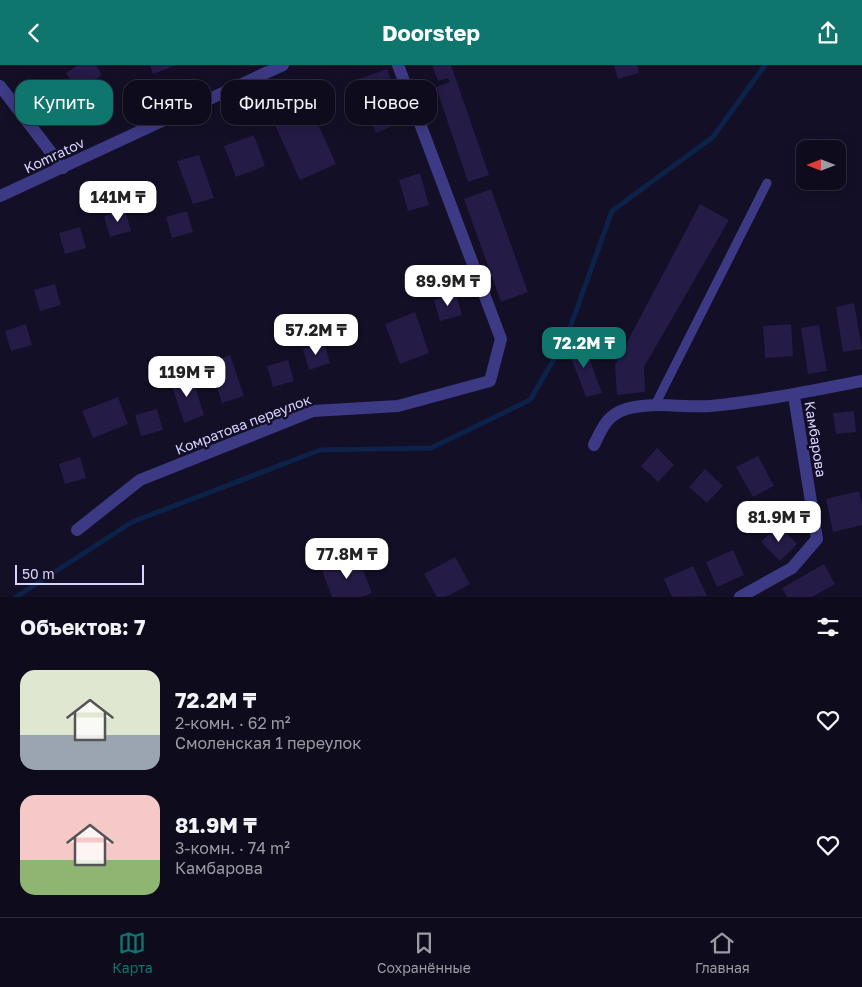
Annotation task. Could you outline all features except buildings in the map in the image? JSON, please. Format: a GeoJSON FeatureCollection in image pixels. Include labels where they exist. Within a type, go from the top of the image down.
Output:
{"type":"FeatureCollection","features":[{"type":"Feature","properties":{"kind":"street","name":"Komratov"},"geometry":{"type":"LineString","coordinates":[[0,197],[283,65]]}},
{"type":"Feature","properties":{"kind":"street","name":"Комратова переулок"},"geometry":{"type":"LineString","coordinates":[[77,530],[140,480],[313,411],[398,406],[490,381],[501,339],[398,65]]}},
{"type":"Feature","properties":{"kind":"street"},"geometry":{"type":"LineString","coordinates":[[0,86],[63,168]]}},
{"type":"Feature","properties":{"kind":"street"},"geometry":{"type":"LineString","coordinates":[[594,445],[608,419],[627,409],[654,405],[688,407],[794,395],[862,381]]}},
{"type":"Feature","properties":{"kind":"street","name":"Камбарова"},"geometry":{"type":"LineString","coordinates":[[740,597],[792,567],[817,539],[794,395]]}},
{"type":"Feature","properties":{"kind":"lane"},"geometry":{"type":"LineString","coordinates":[[654,405],[767,183]]}},
{"type":"Feature","properties":{"kind":"waterway"},"geometry":{"type":"LineString","coordinates":[[16,597],[132,522],[320,450],[431,448],[530,400],[566,339],[612,211],[713,137],[765,65]]}}]}
